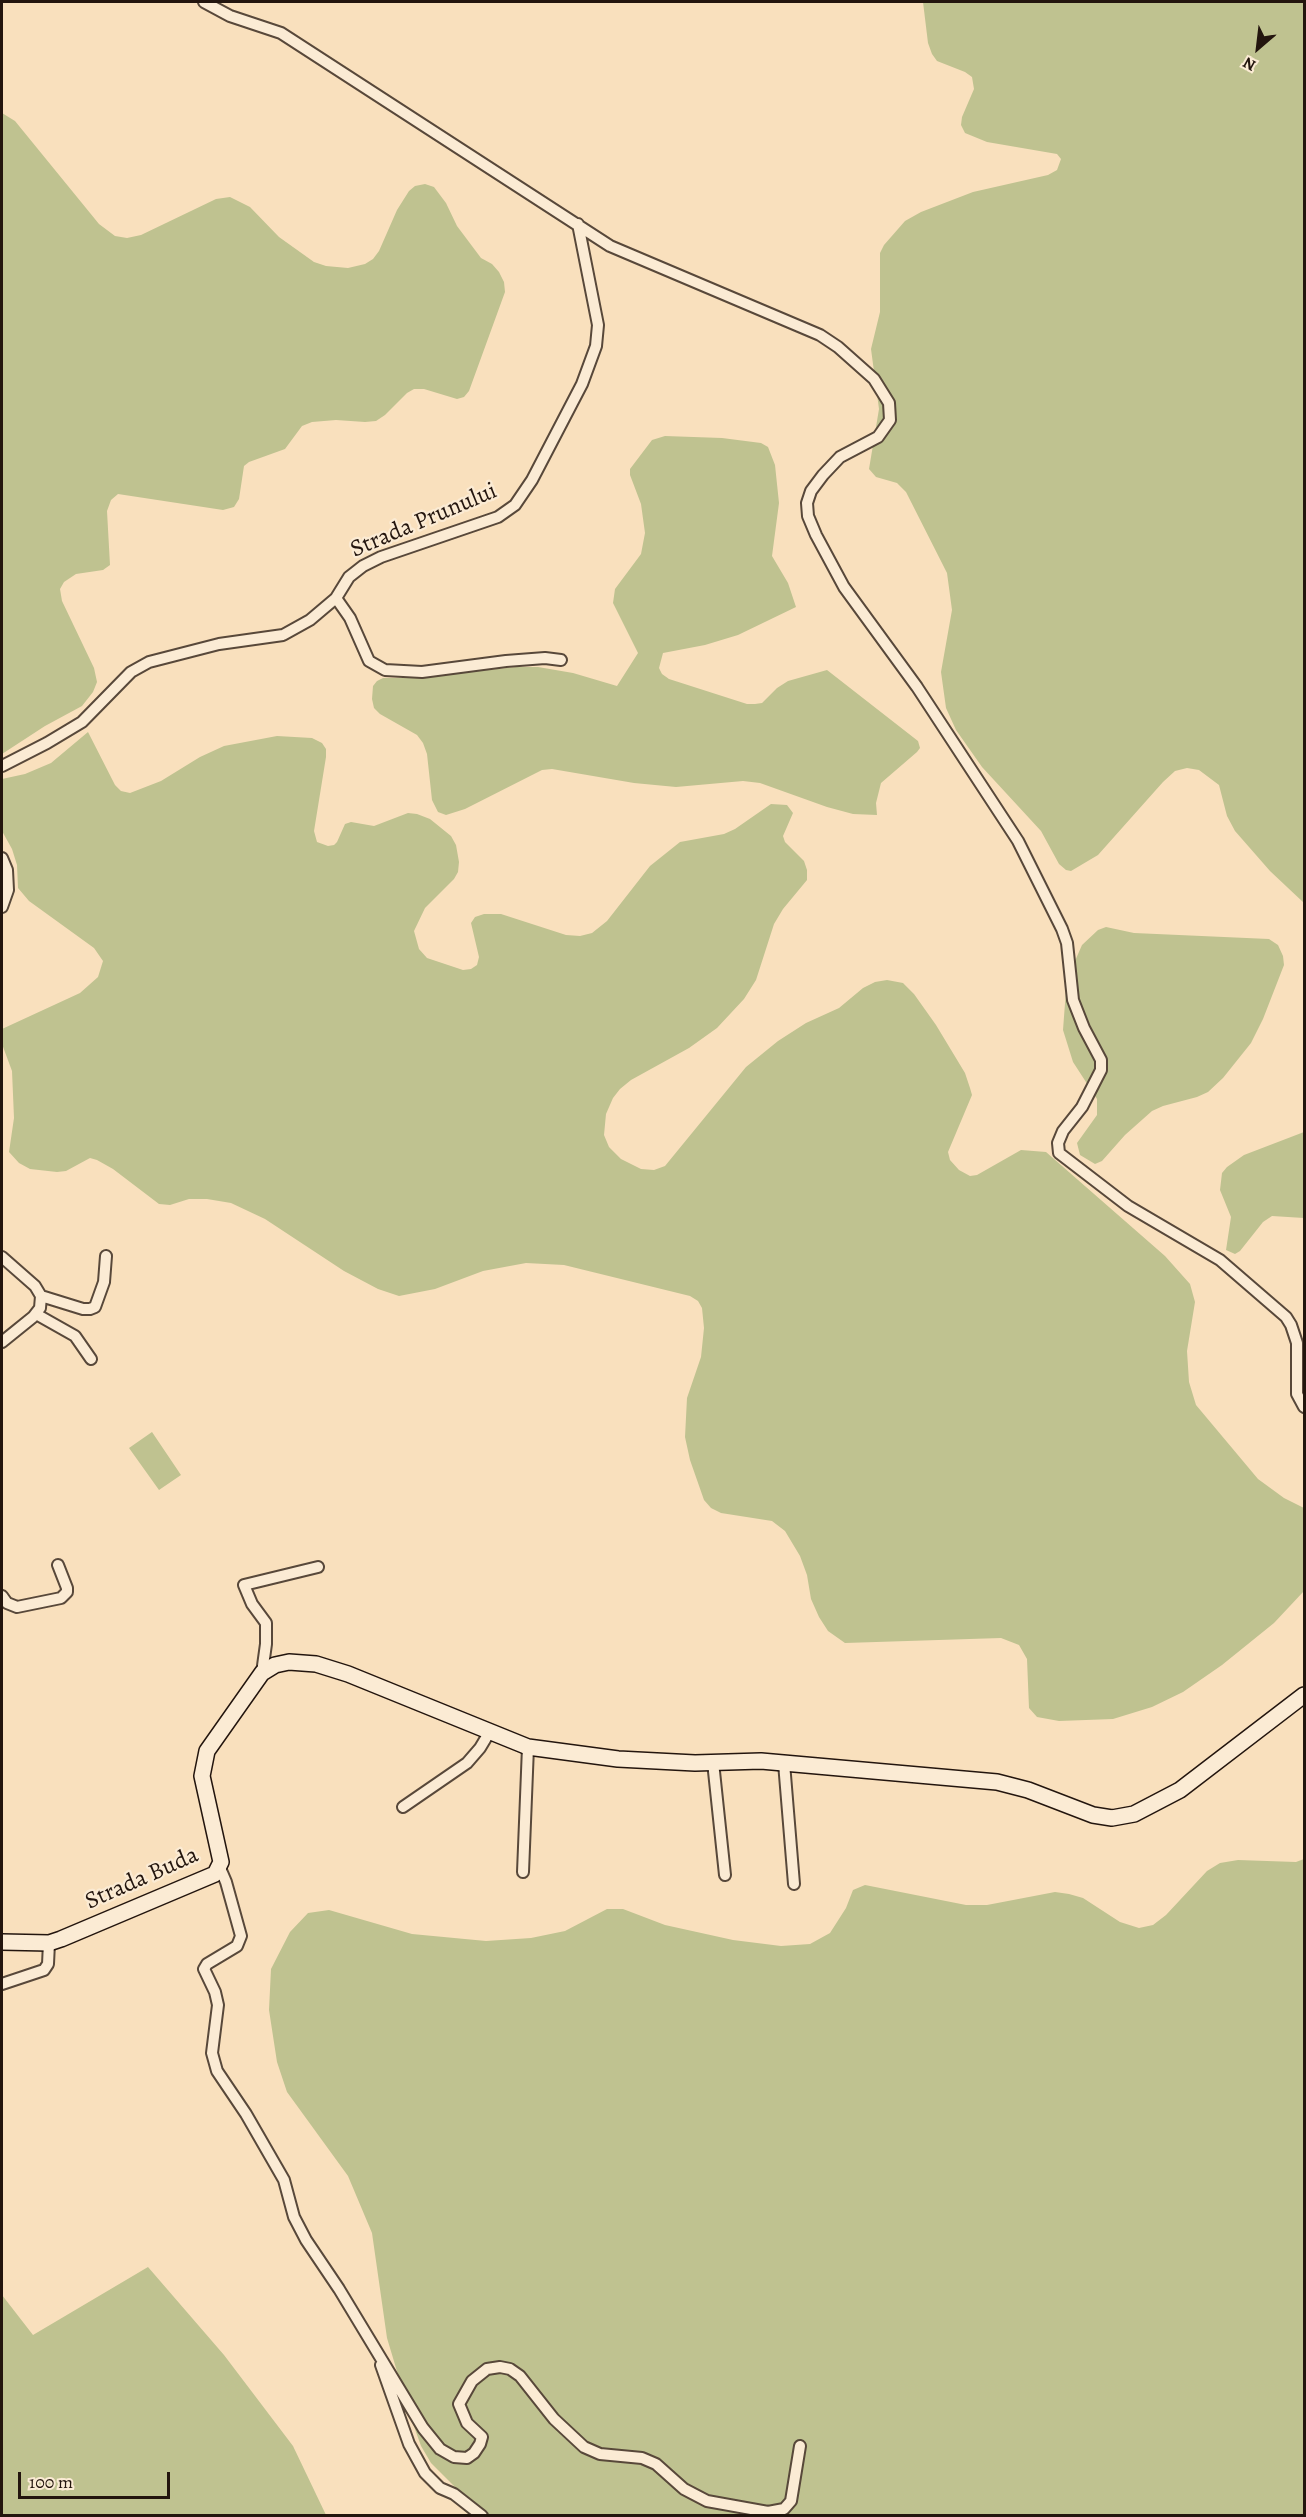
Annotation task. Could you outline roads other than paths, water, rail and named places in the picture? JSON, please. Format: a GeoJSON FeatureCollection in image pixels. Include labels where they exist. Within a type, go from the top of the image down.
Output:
{"type":"FeatureCollection","features":[{"type":"Feature","properties":{"kind":"street"},"geometry":{"type":"LineString","coordinates":[[204,2],[230,16],[281,33],[610,246],[820,335],[845,353],[874,379],[889,403],[890,420],[878,437],[840,457],[823,474],[811,491],[807,503],[808,516],[844,587],[911,678],[1018,841],[1062,929],[1067,943],[1073,1000],[1084,1028],[1099,1055],[1101,1070],[1082,1107],[1063,1131],[1058,1143],[1059,1153],[1128,1206],[1220,1260],[1286,1317],[1297,1343],[1297,1394],[1305,1407]]}},
{"type":"Feature","properties":{"kind":"street","name":"Strada Prunului"},"geometry":{"type":"LineString","coordinates":[[2,766],[47,744],[82,722],[131,672],[149,662],[219,644],[283,634],[310,620],[336,598],[349,577],[363,566],[381,557],[498,517],[515,504],[532,480],[582,384],[596,346],[598,325],[578,224]]}},
{"type":"Feature","properties":{"kind":"street"},"geometry":{"type":"LineString","coordinates":[[336,598],[350,618],[369,661],[385,670],[422,672],[506,661],[544,658],[561,660]]}},
{"type":"Feature","properties":{"kind":"street"},"geometry":{"type":"LineString","coordinates":[[2,858],[7,870],[8,890],[2,907]]}},
{"type":"Feature","properties":{"kind":"street"},"geometry":{"type":"LineString","coordinates":[[41,1296],[83,1309],[95,1307],[104,1282],[106,1256]]}},
{"type":"Feature","properties":{"kind":"street"},"geometry":{"type":"LineString","coordinates":[[2,1257],[35,1286],[41,1296],[40,1308],[36,1314],[2,1342]]}},
{"type":"Feature","properties":{"kind":"street"},"geometry":{"type":"LineString","coordinates":[[36,1314],[75,1336],[91,1359]]}},
{"type":"Feature","properties":{"kind":"street"},"geometry":{"type":"LineString","coordinates":[[2,1596],[8,1603],[17,1607],[61,1598],[67,1592],[67,1588],[58,1565]]}},
{"type":"Feature","properties":{"kind":"street"},"geometry":{"type":"LineString","coordinates":[[262,1673],[266,1623],[252,1604],[244,1585],[318,1567]]}},
{"type":"Feature","properties":{"kind":"street"},"geometry":{"type":"LineString","coordinates":[[262,1673],[275,1665],[289,1662],[332,1668],[528,1747],[618,1759],[713,1762],[743,1760],[997,1782],[1028,1790],[1093,1815],[1122,1817],[1148,1809],[1180,1790],[1305,1695]]}},
{"type":"Feature","properties":{"kind":"street","name":"Strada Buda"},"geometry":{"type":"LineString","coordinates":[[2,1942],[49,1943],[208,1878],[220,1868],[220,1854],[203,1784],[203,1764],[211,1746],[262,1673]]}},
{"type":"Feature","properties":{"kind":"street"},"geometry":{"type":"LineString","coordinates":[[404,1807],[467,1763],[489,1733]]}},
{"type":"Feature","properties":{"kind":"street"},"geometry":{"type":"LineString","coordinates":[[523,1872],[528,1747]]}},
{"type":"Feature","properties":{"kind":"street"},"geometry":{"type":"LineString","coordinates":[[713,1762],[725,1875]]}},
{"type":"Feature","properties":{"kind":"street"},"geometry":{"type":"LineString","coordinates":[[784,1763],[794,1884]]}},
{"type":"Feature","properties":{"kind":"street"},"geometry":{"type":"LineString","coordinates":[[220,1868],[241,1935],[237,1946],[207,1964],[204,1969],[215,1992],[218,2005],[212,2053],[217,2071],[252,2124],[284,2180],[294,2217],[306,2240],[423,2428],[440,2449],[454,2457],[467,2458],[474,2453],[482,2437],[467,2423],[459,2404],[463,2393],[472,2381],[487,2369],[500,2367],[510,2369],[520,2376],[554,2419],[584,2447],[600,2454],[642,2458],[656,2463],[684,2489],[707,2501],[768,2512],[784,2509],[791,2501],[800,2446]]}},
{"type":"Feature","properties":{"kind":"street"},"geometry":{"type":"LineString","coordinates":[[2,1984],[44,1970],[48,1964],[49,1943]]}},
{"type":"Feature","properties":{"kind":"street"},"geometry":{"type":"LineString","coordinates":[[368,2337],[409,2444],[425,2473],[440,2488],[454,2494],[482,2516]]}}]}
